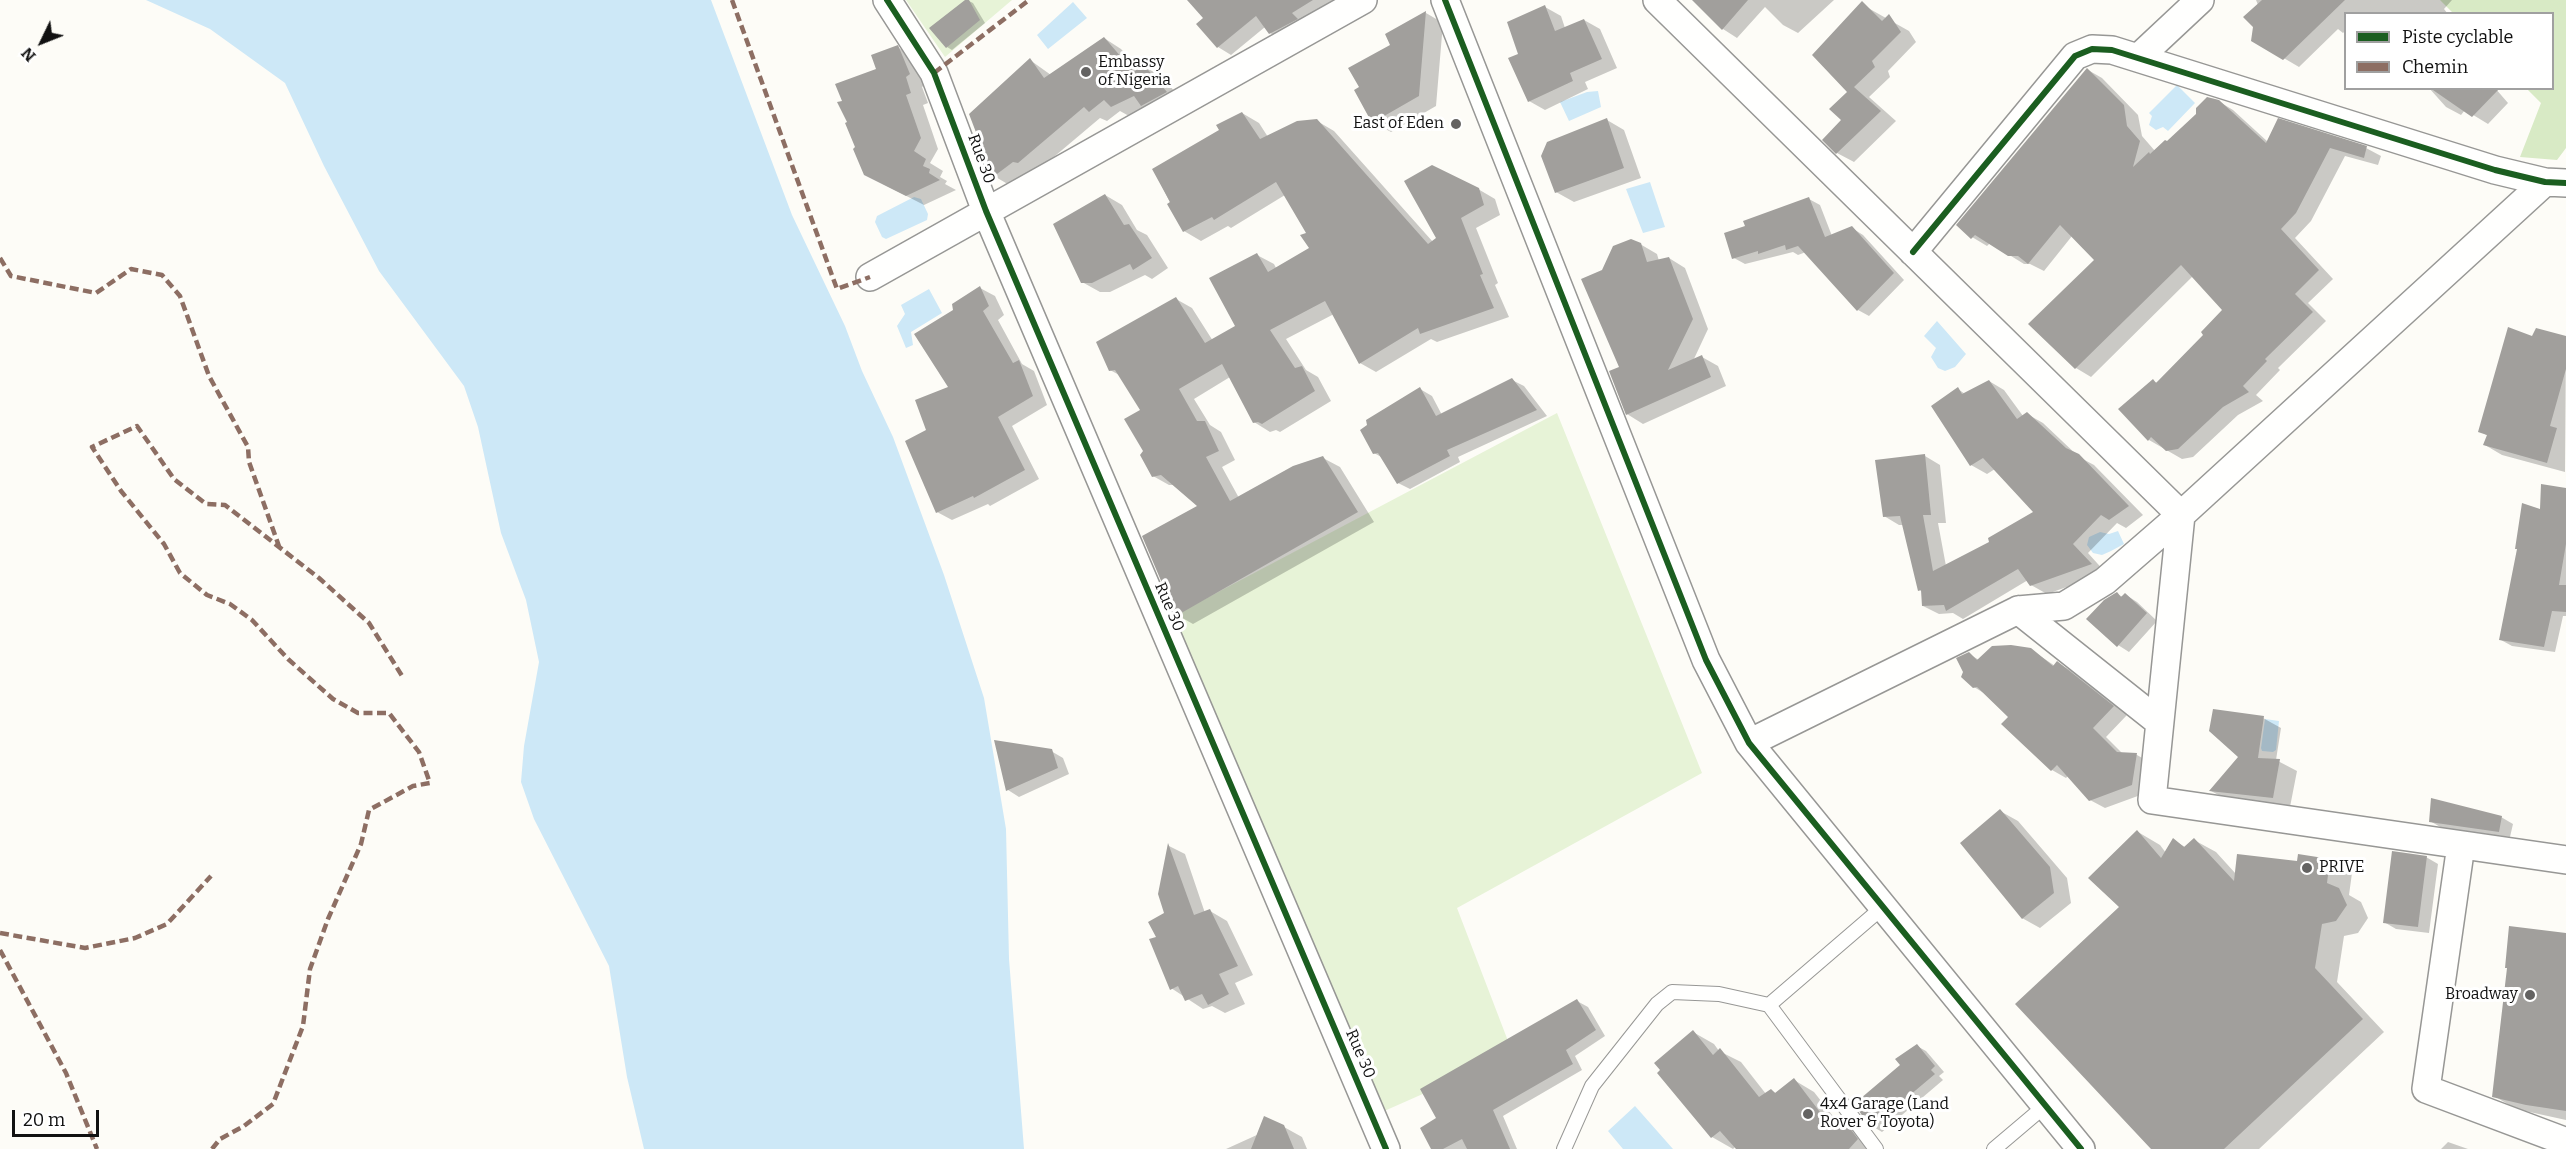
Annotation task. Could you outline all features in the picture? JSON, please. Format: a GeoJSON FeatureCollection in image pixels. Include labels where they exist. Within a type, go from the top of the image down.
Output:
{"type":"FeatureCollection","features":[{"type":"Feature","properties":{"kind":"street","name":"Rue 30"},"geometry":{"type":"LineString","coordinates":[[887,0],[934,73],[986,211],[1386,1149]]}},
{"type":"Feature","properties":{"kind":"street"},"geometry":{"type":"LineString","coordinates":[[870,277],[1363,0]]}},
{"type":"Feature","properties":{"kind":"street"},"geometry":{"type":"LineString","coordinates":[[1445,0],[1706,660],[1749,743],[2081,1149]]}},
{"type":"Feature","properties":{"kind":"street"},"geometry":{"type":"LineString","coordinates":[[1657,0],[2181,515]]}},
{"type":"Feature","properties":{"kind":"street"},"geometry":{"type":"LineString","coordinates":[[2138,58],[2200,0]]}},
{"type":"Feature","properties":{"kind":"street"},"geometry":{"type":"LineString","coordinates":[[1913,252],[2075,56],[2092,49],[2112,50],[2495,170],[2555,183]]}},
{"type":"Feature","properties":{"kind":"street"},"geometry":{"type":"LineString","coordinates":[[1749,743],[2018,610],[2064,606],[2105,581],[2555,183]]}},
{"type":"Feature","properties":{"kind":"street"},"geometry":{"type":"LineString","coordinates":[[2181,515],[2152,800],[2566,860]]}},
{"type":"Feature","properties":{"kind":"street"},"geometry":{"type":"LineString","coordinates":[[2018,610],[2160,722]]}},
{"type":"Feature","properties":{"kind":"street"},"geometry":{"type":"LineString","coordinates":[[2460,845],[2426,1089],[2564,1141]]}},
{"type":"Feature","properties":{"kind":"lane"},"geometry":{"type":"LineString","coordinates":[[1769,1005],[1883,907]]}},
{"type":"Feature","properties":{"kind":"lane"},"geometry":{"type":"LineString","coordinates":[[1564,1149],[1592,1086],[1657,1004],[1672,992],[1719,994],[1769,1005],[1876,1149]]}},
{"type":"Feature","properties":{"kind":"lane"},"geometry":{"type":"LineString","coordinates":[[1994,1149],[2046,1105]]}},
{"type":"Feature","properties":{"kind":"green space"},"geometry":{"type":"Polygon","coordinates":[[[906,0],[1012,0],[945,57],[906,0]]]}},
{"type":"Feature","properties":{"kind":"green space"},"geometry":{"type":"Polygon","coordinates":[[[2440,0],[2566,0],[2566,148],[2557,160],[2520,157],[2541,103],[2528,90],[2554,90],[2554,12],[2452,12],[2440,0]]]}},
{"type":"Feature","properties":{"kind":"green space"},"geometry":{"type":"Polygon","coordinates":[[[1557,413],[1702,773],[1457,908],[1513,1054],[1364,1120],[1150,628],[1557,413]]]}},
{"type":"Feature","properties":{"kind":"water"},"geometry":{"type":"Polygon","coordinates":[[[146,0],[711,0],[792,215],[845,326],[862,371],[893,437],[944,575],[984,698],[1006,829],[1009,959],[1024,1149],[644,1149],[627,1077],[609,966],[534,819],[521,782],[524,746],[539,662],[526,600],[501,533],[478,427],[464,386],[379,271],[324,166],[285,83],[210,29],[146,0]]]}},
{"type":"Feature","properties":{"kind":"water"},"geometry":{"type":"Polygon","coordinates":[[[1073,2],[1087,18],[1048,49],[1037,35],[1073,2]]]}},
{"type":"Feature","properties":{"kind":"water"},"geometry":{"type":"Polygon","coordinates":[[[2177,85],[2195,103],[2168,131],[2163,127],[2156,130],[2149,125],[2152,116],[2149,113],[2177,85]]]}},
{"type":"Feature","properties":{"kind":"water"},"geometry":{"type":"Polygon","coordinates":[[[1598,91],[1601,107],[1569,121],[1560,102],[1587,92],[1598,91]]]}},
{"type":"Feature","properties":{"kind":"water"},"geometry":{"type":"Polygon","coordinates":[[[1650,182],[1665,227],[1643,233],[1626,189],[1650,182]]]}},
{"type":"Feature","properties":{"kind":"water"},"geometry":{"type":"Polygon","coordinates":[[[914,197],[921,199],[928,214],[927,220],[886,239],[882,237],[875,222],[877,216],[914,197]]]}},
{"type":"Feature","properties":{"kind":"water"},"geometry":{"type":"Polygon","coordinates":[[[929,289],[942,313],[911,332],[913,345],[906,348],[897,326],[905,314],[901,305],[929,289]]]}},
{"type":"Feature","properties":{"kind":"water"},"geometry":{"type":"Polygon","coordinates":[[[1937,321],[1966,354],[1955,367],[1945,371],[1938,368],[1931,357],[1936,348],[1924,336],[1937,321]]]}},
{"type":"Feature","properties":{"kind":"water"},"geometry":{"type":"Polygon","coordinates":[[[2118,531],[2124,544],[2111,551],[2102,555],[2093,553],[2087,545],[2089,537],[2100,532],[2109,534],[2118,531]]]}},
{"type":"Feature","properties":{"kind":"water"},"geometry":{"type":"Polygon","coordinates":[[[2265,719],[2279,721],[2276,750],[2273,752],[2262,751],[2261,748],[2265,719]]]}},
{"type":"Feature","properties":{"kind":"water"},"geometry":{"type":"Polygon","coordinates":[[[1635,1106],[1673,1149],[1623,1149],[1608,1131],[1635,1106]]]}},
{"type":"Feature","properties":{"kind":"building"},"geometry":{"type":"Polygon","coordinates":[[[965,0],[969,0],[980,20],[946,48],[929,28],[965,0]]]}},
{"type":"Feature","properties":{"kind":"building"},"geometry":{"type":"Polygon","coordinates":[[[1187,0],[1313,0],[1292,13],[1298,19],[1269,34],[1256,16],[1217,48],[1196,24],[1203,18],[1187,0]]]}},
{"type":"Feature","properties":{"kind":"building"},"geometry":{"type":"Polygon","coordinates":[[[1692,0],[1748,0],[1722,30],[1692,0]]]}},
{"type":"Feature","properties":{"kind":"building"},"geometry":{"type":"Polygon","coordinates":[[[2262,0],[2345,0],[2283,60],[2251,41],[2253,27],[2243,17],[2262,0]]]}},
{"type":"Feature","properties":{"kind":"building"},"geometry":{"type":"Polygon","coordinates":[[[1862,1],[1882,21],[1889,14],[1901,32],[1872,61],[1875,67],[1854,87],[1881,111],[1836,154],[1822,140],[1841,120],[1829,109],[1847,92],[1812,55],[1862,1]]]}},
{"type":"Feature","properties":{"kind":"building"},"geometry":{"type":"Polygon","coordinates":[[[1545,5],[1555,31],[1584,19],[1602,59],[1570,73],[1573,81],[1528,102],[1508,58],[1518,54],[1507,22],[1545,5]]]}},
{"type":"Feature","properties":{"kind":"building"},"geometry":{"type":"Polygon","coordinates":[[[1426,11],[1419,96],[1372,123],[1354,90],[1359,87],[1348,68],[1390,45],[1385,34],[1426,11]]]}},
{"type":"Feature","properties":{"kind":"building"},"geometry":{"type":"Polygon","coordinates":[[[1104,37],[1134,72],[1143,64],[1167,92],[1141,106],[1134,96],[1111,107],[1104,100],[1089,112],[1084,107],[1018,163],[1013,162],[993,177],[969,114],[1030,58],[1044,78],[1104,37]]]}},
{"type":"Feature","properties":{"kind":"building"},"geometry":{"type":"Polygon","coordinates":[[[898,45],[910,74],[906,77],[911,93],[906,95],[921,138],[914,151],[926,159],[923,166],[930,169],[929,173],[940,180],[906,196],[864,175],[853,149],[855,147],[845,123],[847,122],[837,102],[842,101],[835,84],[876,69],[871,55],[898,45]]]}},
{"type":"Feature","properties":{"kind":"building"},"geometry":{"type":"Polygon","coordinates":[[[2087,68],[2124,105],[2127,126],[2140,141],[2133,167],[2149,152],[2150,154],[2165,140],[2167,141],[2196,114],[2196,108],[2207,97],[2219,100],[2266,143],[2278,118],[2367,146],[2364,158],[2330,148],[2296,213],[2281,229],[2319,270],[2295,294],[2313,312],[2265,359],[2267,361],[2243,386],[2249,392],[2223,407],[2178,449],[2166,451],[2151,437],[2148,441],[2118,409],[2153,379],[2156,383],[2203,335],[2201,332],[2222,310],[2181,265],[2075,369],[2028,324],[2094,260],[2060,225],[2028,264],[2018,256],[2008,256],[1975,235],[1971,239],[1956,225],[2087,68]]]}},
{"type":"Feature","properties":{"kind":"building"},"geometry":{"type":"Polygon","coordinates":[[[2433,90],[2498,90],[2472,117],[2433,90]]]}},
{"type":"Feature","properties":{"kind":"building"},"geometry":{"type":"Polygon","coordinates":[[[1242,112],[1260,139],[1297,121],[1317,119],[1428,244],[1436,238],[1404,181],[1432,165],[1479,188],[1484,205],[1461,218],[1494,308],[1420,334],[1418,328],[1359,364],[1325,301],[1270,330],[1295,368],[1302,366],[1315,391],[1262,424],[1253,423],[1222,364],[1179,389],[1197,421],[1205,421],[1219,451],[1206,457],[1230,501],[1293,466],[1323,456],[1358,512],[1176,616],[1142,536],[1197,506],[1161,475],[1152,477],[1140,455],[1143,451],[1124,419],[1140,410],[1115,370],[1109,371],[1096,342],[1176,297],[1205,343],[1235,326],[1209,278],[1257,253],[1268,272],[1309,248],[1300,235],[1306,233],[1276,182],[1214,220],[1212,217],[1183,232],[1167,204],[1170,202],[1152,169],[1219,130],[1216,125],[1242,112]]]}},
{"type":"Feature","properties":{"kind":"building"},"geometry":{"type":"Polygon","coordinates":[[[1607,118],[1624,168],[1555,193],[1541,156],[1547,142],[1607,118]]]}},
{"type":"Feature","properties":{"kind":"building"},"geometry":{"type":"Polygon","coordinates":[[[1105,194],[1124,225],[1129,224],[1152,258],[1133,270],[1130,264],[1092,283],[1081,283],[1053,224],[1105,194]]]}},
{"type":"Feature","properties":{"kind":"building"},"geometry":{"type":"Polygon","coordinates":[[[1809,197],[1825,237],[1852,226],[1894,273],[1857,311],[1798,246],[1786,250],[1785,245],[1758,254],[1758,251],[1732,259],[1724,233],[1745,226],[1743,221],[1809,197]]]}},
{"type":"Feature","properties":{"kind":"building"},"geometry":{"type":"Polygon","coordinates":[[[1631,239],[1641,243],[1647,262],[1669,257],[1693,319],[1668,370],[1702,355],[1711,377],[1626,415],[1609,371],[1619,367],[1581,279],[1602,270],[1613,246],[1631,239]]]}},
{"type":"Feature","properties":{"kind":"building"},"geometry":{"type":"Polygon","coordinates":[[[980,286],[989,306],[983,311],[1013,363],[1019,360],[1033,396],[998,417],[1025,470],[974,498],[973,496],[936,513],[905,441],[926,430],[915,400],[948,387],[914,334],[953,310],[952,304],[980,286]]]}},
{"type":"Feature","properties":{"kind":"building"},"geometry":{"type":"Polygon","coordinates":[[[2508,327],[2532,336],[2536,328],[2566,336],[2566,369],[2550,426],[2557,428],[2547,463],[2483,445],[2487,435],[2478,432],[2508,327]]]}},
{"type":"Feature","properties":{"kind":"building"},"geometry":{"type":"Polygon","coordinates":[[[1512,378],[1537,410],[1447,450],[1450,456],[1397,484],[1378,453],[1373,454],[1360,430],[1367,425],[1366,420],[1420,387],[1436,416],[1512,378]]]}},
{"type":"Feature","properties":{"kind":"building"},"geometry":{"type":"Polygon","coordinates":[[[1989,380],[2017,419],[2027,412],[2066,448],[2079,454],[2129,506],[2109,520],[2101,515],[2073,544],[2092,564],[2030,586],[2018,569],[1946,611],[1944,605],[1922,606],[1921,590],[1918,591],[1900,516],[1883,517],[1875,460],[1925,454],[1931,515],[1923,515],[1933,571],[1989,542],[1988,538],[2033,512],[1983,458],[1970,466],[1931,406],[1958,387],[1962,394],[1989,380]]]}},
{"type":"Feature","properties":{"kind":"building"},"geometry":{"type":"Polygon","coordinates":[[[2541,484],[2566,488],[2566,544],[2559,585],[2566,585],[2566,612],[2552,611],[2544,647],[2499,640],[2517,549],[2515,549],[2522,503],[2540,509],[2541,484]]]}},
{"type":"Feature","properties":{"kind":"building"},"geometry":{"type":"Polygon","coordinates":[[[2117,592],[2121,597],[2125,593],[2147,613],[2117,647],[2086,619],[2104,600],[2117,592]]]}},
{"type":"Feature","properties":{"kind":"building"},"geometry":{"type":"Polygon","coordinates":[[[2011,645],[2031,648],[2053,666],[2057,661],[2114,706],[2093,728],[2117,752],[2137,753],[2132,785],[2089,801],[2057,765],[2051,771],[2001,724],[2008,717],[1977,687],[1973,688],[1961,677],[1963,672],[1956,658],[1969,652],[1977,660],[1992,646],[2011,645]]]}},
{"type":"Feature","properties":{"kind":"building"},"geometry":{"type":"Polygon","coordinates":[[[2213,709],[2264,716],[2258,758],[2280,759],[2273,798],[2209,791],[2238,757],[2209,731],[2213,709]]]}},
{"type":"Feature","properties":{"kind":"building"},"geometry":{"type":"Polygon","coordinates":[[[994,740],[1052,749],[1058,768],[1006,791],[994,740]]]}},
{"type":"Feature","properties":{"kind":"building"},"geometry":{"type":"Polygon","coordinates":[[[2431,798],[2502,816],[2499,832],[2429,822],[2431,798]]]}},
{"type":"Feature","properties":{"kind":"building"},"geometry":{"type":"Polygon","coordinates":[[[2000,809],[2050,867],[2054,893],[2022,919],[1960,843],[2000,809]]]}},
{"type":"Feature","properties":{"kind":"building"},"geometry":{"type":"Polygon","coordinates":[[[2137,830],[2161,858],[2173,838],[2184,847],[2194,838],[2234,881],[2237,854],[2297,861],[2298,854],[2330,859],[2327,883],[2339,888],[2347,905],[2336,921],[2322,924],[2315,968],[2363,1019],[2224,1149],[2151,1149],[2015,1004],[2119,907],[2088,878],[2137,830]]]}},
{"type":"Feature","properties":{"kind":"building"},"geometry":{"type":"Polygon","coordinates":[[[1168,843],[1194,915],[1210,909],[1238,966],[1219,974],[1229,994],[1208,1005],[1202,994],[1185,1001],[1178,986],[1170,990],[1149,939],[1156,937],[1148,922],[1164,913],[1158,894],[1168,843]]]}},
{"type":"Feature","properties":{"kind":"building"},"geometry":{"type":"Polygon","coordinates":[[[2392,851],[2427,856],[2418,927],[2383,923],[2392,851]]]}},
{"type":"Feature","properties":{"kind":"building"},"geometry":{"type":"Polygon","coordinates":[[[2509,926],[2566,933],[2566,1111],[2492,1097],[2507,968],[2505,968],[2509,926]]]}},
{"type":"Feature","properties":{"kind":"building"},"geometry":{"type":"Polygon","coordinates":[[[1577,999],[1596,1030],[1566,1050],[1573,1064],[1493,1110],[1510,1149],[1467,1149],[1462,1139],[1443,1149],[1431,1149],[1420,1128],[1436,1118],[1420,1089],[1577,999]]]}},
{"type":"Feature","properties":{"kind":"building"},"geometry":{"type":"Polygon","coordinates":[[[1693,1030],[1713,1055],[1720,1048],[1759,1097],[1771,1089],[1775,1093],[1794,1078],[1829,1124],[1840,1115],[1858,1139],[1849,1149],[1736,1149],[1720,1131],[1711,1138],[1657,1073],[1660,1070],[1654,1063],[1693,1030]]]}},
{"type":"Feature","properties":{"kind":"building"},"geometry":{"type":"Polygon","coordinates":[[[1917,1044],[1935,1066],[1931,1070],[1935,1074],[1871,1128],[1854,1104],[1900,1065],[1895,1059],[1917,1044]]]}},
{"type":"Feature","properties":{"kind":"building"},"geometry":{"type":"Polygon","coordinates":[[[1264,1116],[1284,1125],[1294,1149],[1251,1149],[1264,1116]]]}},
{"type":"Feature","properties":{"kind":"marked path"},"geometry":{"type":"LineString","coordinates":[[732,0],[837,289],[870,277]]}},
{"type":"Feature","properties":{"kind":"marked path"},"geometry":{"type":"LineString","coordinates":[[934,73],[1029,0]]}},
{"type":"Feature","properties":{"kind":"marked path"},"geometry":{"type":"LineString","coordinates":[[0,258],[11,276],[96,293],[131,269],[162,275],[180,296],[209,376],[248,447],[249,462],[280,549]]}},
{"type":"Feature","properties":{"kind":"marked path"},"geometry":{"type":"LineString","coordinates":[[212,1149],[220,1139],[244,1126],[273,1104],[303,1026],[310,969],[328,919],[361,844],[369,810],[413,786],[430,783],[419,752],[389,713],[358,713],[333,699],[288,659],[252,620],[230,604],[207,595],[180,573],[164,544],[121,491],[92,447],[137,426],[174,479],[206,504],[225,505],[319,578],[369,623],[404,679]]}},
{"type":"Feature","properties":{"kind":"marked path"},"geometry":{"type":"LineString","coordinates":[[0,933],[85,948],[135,938],[167,924],[211,876]]}},
{"type":"Feature","properties":{"kind":"marked path"},"geometry":{"type":"LineString","coordinates":[[0,950],[66,1073],[97,1149]]}},
{"type":"Feature","properties":{"kind":"cycle path"},"geometry":{"type":"LineString","coordinates":[[887,0],[934,73],[986,211],[1386,1149]]}},
{"type":"Feature","properties":{"kind":"cycle path"},"geometry":{"type":"LineString","coordinates":[[1445,0],[1706,660],[1749,743],[2081,1149]]}},
{"type":"Feature","properties":{"kind":"cycle path"},"geometry":{"type":"LineString","coordinates":[[1913,252],[2075,56],[2092,49],[2112,50],[2495,170],[2545,182],[2566,183]]}},
{"type":"Feature","properties":{"kind":"place","name":"Embassy of Nigeria"},"geometry":{"type":"Point","coordinates":[1086,72]}},
{"type":"Feature","properties":{"kind":"place","name":"East of Eden"},"geometry":{"type":"Point","coordinates":[1456,124]}},
{"type":"Feature","properties":{"kind":"place","name":"PRIVE"},"geometry":{"type":"Point","coordinates":[2307,868]}},
{"type":"Feature","properties":{"kind":"place","name":"Broadway"},"geometry":{"type":"Point","coordinates":[2530,995]}},
{"type":"Feature","properties":{"kind":"place","name":"4x4 Garage (Land Rover & Toyota)"},"geometry":{"type":"Point","coordinates":[1808,1114]}}]}
